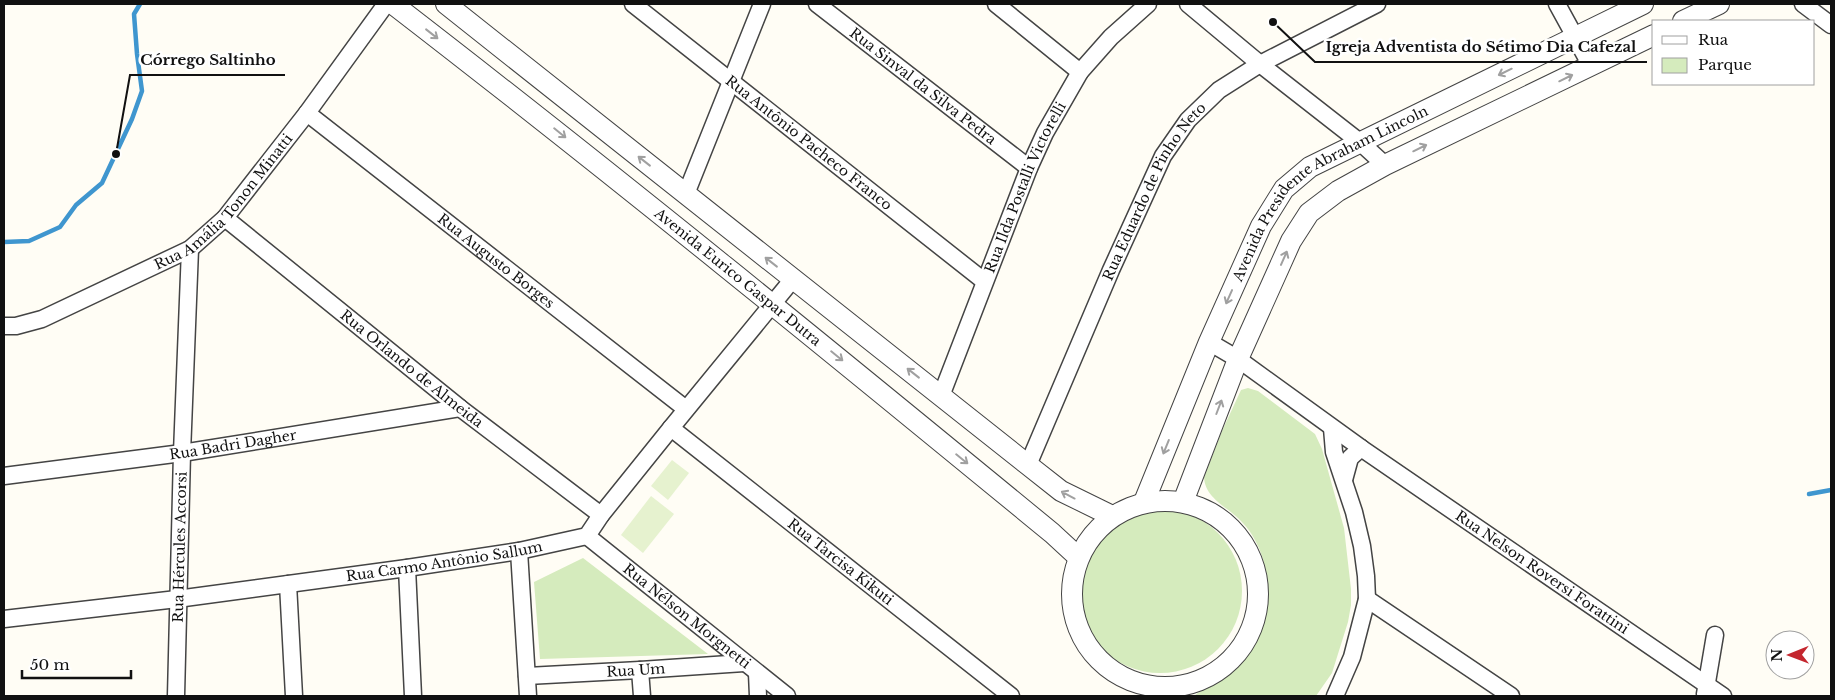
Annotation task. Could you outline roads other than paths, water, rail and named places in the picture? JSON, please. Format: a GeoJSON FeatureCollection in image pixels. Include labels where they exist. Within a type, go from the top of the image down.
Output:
{"type":"FeatureCollection","features":[{"type":"Feature","properties":{"kind":"street","name":"Rua Amália Tonon Minatti"},"geometry":{"type":"LineString","coordinates":[[4,326],[16,326],[42,319],[190,249],[224,218],[307,113],[386,4]]}},
{"type":"Feature","properties":{"kind":"street","name":"Avenida Eurico Gaspar Dutra"},"geometry":{"type":"LineString","coordinates":[[393,4],[529,108],[773,304],[1044,526],[1078,557]]}},
{"type":"Feature","properties":{"kind":"street"},"geometry":{"type":"LineString","coordinates":[[446,4],[1028,466],[1061,491],[1112,516]]}},
{"type":"Feature","properties":{"kind":"street","name":"Rua Antônio Pacheco Franco"},"geometry":{"type":"LineString","coordinates":[[633,4],[984,281]]}},
{"type":"Feature","properties":{"kind":"street"},"geometry":{"type":"LineString","coordinates":[[686,194],[762,4]]}},
{"type":"Feature","properties":{"kind":"street","name":"Rua Sinval da Silva Pedra"},"geometry":{"type":"LineString","coordinates":[[817,4],[1029,168]]}},
{"type":"Feature","properties":{"kind":"street"},"geometry":{"type":"LineString","coordinates":[[996,4],[1080,72]]}},
{"type":"Feature","properties":{"kind":"street","name":"Rua Ilda Postalli Victorelli"},"geometry":{"type":"LineString","coordinates":[[941,396],[984,281],[1045,133],[1080,72],[1111,37],[1148,4]]}},
{"type":"Feature","properties":{"kind":"street"},"geometry":{"type":"LineString","coordinates":[[1188,4],[1385,165]]}},
{"type":"Feature","properties":{"kind":"street","name":"Rua Eduardo de Pinho Neto"},"geometry":{"type":"LineString","coordinates":[[1028,466],[1111,270],[1164,156],[1188,120],[1219,90],[1260,64],[1377,4]]}},
{"type":"Feature","properties":{"kind":"street"},"geometry":{"type":"LineString","coordinates":[[1557,4],[1590,66]]}},
{"type":"Feature","properties":{"kind":"street","name":"Avenida Presidente Abraham Lincoln"},"geometry":{"type":"LineString","coordinates":[[1144,502],[1209,342],[1261,226],[1284,189],[1310,167],[1643,4]]}},
{"type":"Feature","properties":{"kind":"street"},"geometry":{"type":"LineString","coordinates":[[1685,20],[1719,4]]}},
{"type":"Feature","properties":{"kind":"street"},"geometry":{"type":"LineString","coordinates":[[1803,4],[1831,25]]}},
{"type":"Feature","properties":{"kind":"street","name":"Avenida Presidente Abraham Lincoln"},"geometry":{"type":"LineString","coordinates":[[1184,502],[1238,359],[1291,241],[1310,213],[1338,191],[1385,165],[1652,36]]}},
{"type":"Feature","properties":{"kind":"street"},"geometry":{"type":"LineString","coordinates":[[529,108],[547,85]]}},
{"type":"Feature","properties":{"kind":"street","name":"Rua Augusto Borges"},"geometry":{"type":"LineString","coordinates":[[307,113],[686,409]]}},
{"type":"Feature","properties":{"kind":"street","name":"Rua Orlando de Almeida"},"geometry":{"type":"LineString","coordinates":[[224,218],[460,408],[601,516]]}},
{"type":"Feature","properties":{"kind":"street","name":"Rua Hércules Accorsi"},"geometry":{"type":"LineString","coordinates":[[176,696],[177,599],[190,249]]}},
{"type":"Feature","properties":{"kind":"street"},"geometry":{"type":"LineString","coordinates":[[587,536],[686,409],[793,279]]}},
{"type":"Feature","properties":{"kind":"street","name":"Rua Nelson Roversi Forattini"},"geometry":{"type":"LineString","coordinates":[[1209,342],[1238,359],[1332,428],[1706,690],[1723,696]]}},
{"type":"Feature","properties":{"kind":"street","name":"Rua Badri Dagher"},"geometry":{"type":"LineString","coordinates":[[4,476],[182,453],[460,408]]}},
{"type":"Feature","properties":{"kind":"street","name":"Rua Tarcisa Kikuti"},"geometry":{"type":"LineString","coordinates":[[671,428],[1012,696]]}},
{"type":"Feature","properties":{"kind":"street"},"geometry":{"type":"LineString","coordinates":[[1332,428],[1334,452],[1344,480],[1362,546],[1367,599],[1352,657],[1334,696]]}},
{"type":"Feature","properties":{"kind":"street"},"geometry":{"type":"LineString","coordinates":[[1344,480],[1350,458],[1361,448]]}},
{"type":"Feature","properties":{"kind":"street"},"geometry":{"type":"LineString","coordinates":[[1164,500],[1184,502],[1211,512],[1234,530],[1250,554],[1258,582],[1258,592],[1257,611],[1248,639],[1230,662],[1206,679],[1178,692],[1161,688],[1144,691],[1114,674],[1090,651],[1075,622],[1071,589],[1078,557],[1098,527],[1112,516],[1144,502],[1164,500]]}},
{"type":"Feature","properties":{"kind":"street","name":"Rua Carmo Antônio Sallum"},"geometry":{"type":"LineString","coordinates":[[4,619],[177,599],[407,568],[519,551],[587,536]]}},
{"type":"Feature","properties":{"kind":"street","name":"Rua Nélson Morgnetti"},"geometry":{"type":"LineString","coordinates":[[587,536],[787,696]]}},
{"type":"Feature","properties":{"kind":"street"},"geometry":{"type":"LineString","coordinates":[[519,551],[528,696]]}},
{"type":"Feature","properties":{"kind":"street"},"geometry":{"type":"LineString","coordinates":[[407,568],[412,696]]}},
{"type":"Feature","properties":{"kind":"street"},"geometry":{"type":"LineString","coordinates":[[288,584],[294,696]]}},
{"type":"Feature","properties":{"kind":"street"},"geometry":{"type":"LineString","coordinates":[[1367,599],[1511,696]]}},
{"type":"Feature","properties":{"kind":"street"},"geometry":{"type":"LineString","coordinates":[[1706,690],[1715,635]]}},
{"type":"Feature","properties":{"kind":"street","name":"Rua Um"},"geometry":{"type":"LineString","coordinates":[[527,676],[744,663]]}},
{"type":"Feature","properties":{"kind":"street"},"geometry":{"type":"LineString","coordinates":[[640,670],[642,696]]}},
{"type":"Feature","properties":{"kind":"street"},"geometry":{"type":"LineString","coordinates":[[757,673],[758,696]]}},
{"type":"Feature","properties":{"kind":"waterway"},"geometry":{"type":"LineString","coordinates":[[4,242],[29,241],[60,227],[76,205],[102,183],[132,119],[142,91],[134,14],[140,4]]}},
{"type":"Feature","properties":{"kind":"waterway"},"geometry":{"type":"LineString","coordinates":[[1809,494],[1831,490]]}},
{"type":"Feature","properties":{"kind":"place","name":"Igreja Adventista do Sétimo Dia Cafezal"},"geometry":{"type":"Point","coordinates":[1273,22]}},
{"type":"Feature","properties":{"kind":"place","name":"Córrego Saltinho"},"geometry":{"type":"Point","coordinates":[116,154]}}]}
